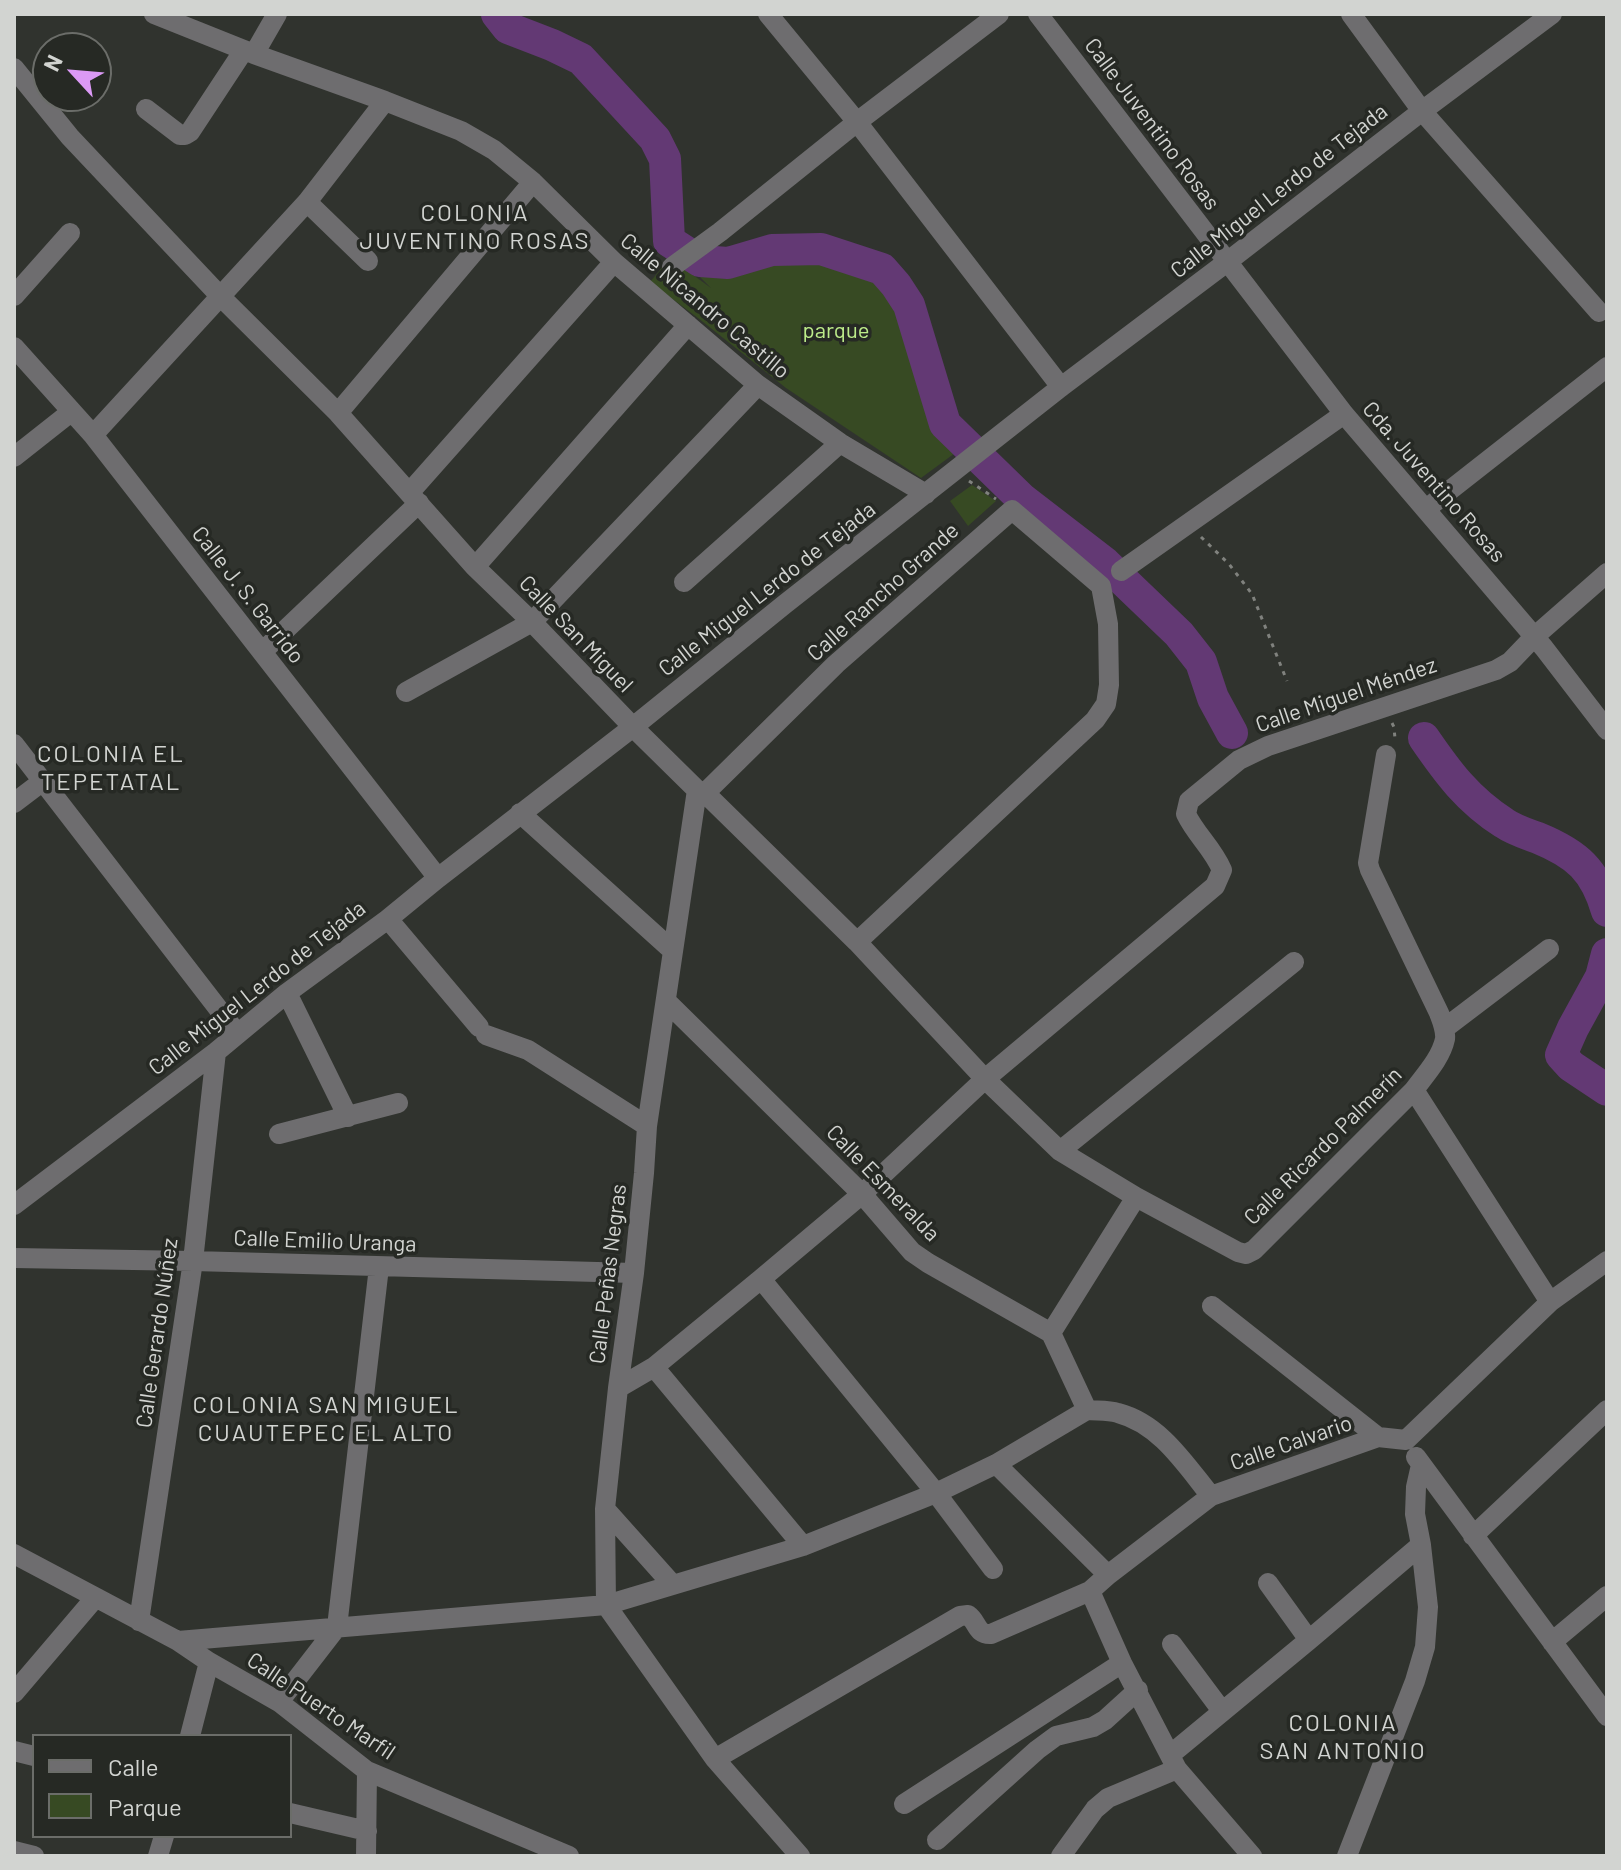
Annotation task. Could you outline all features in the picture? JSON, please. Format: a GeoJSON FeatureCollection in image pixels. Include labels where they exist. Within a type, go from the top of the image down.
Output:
{"type":"FeatureCollection","features":[{"type":"Feature","properties":{"kind":"street","name":"Calle Nicandro Castillo"},"geometry":{"type":"LineString","coordinates":[[154,14],[461,131],[494,150],[533,182],[614,262],[758,385],[840,443],[932,489]]}},
{"type":"Feature","properties":{"kind":"street"},"geometry":{"type":"LineString","coordinates":[[146,109],[180,135],[190,132],[277,14]]}},
{"type":"Feature","properties":{"kind":"street"},"geometry":{"type":"LineString","coordinates":[[768,14],[857,122],[1061,387]]}},
{"type":"Feature","properties":{"kind":"street"},"geometry":{"type":"LineString","coordinates":[[687,257],[999,14]]}},
{"type":"Feature","properties":{"kind":"street","name":"Calle Juventino Rosas"},"geometry":{"type":"LineString","coordinates":[[1038,14],[1227,262]]}},
{"type":"Feature","properties":{"kind":"street"},"geometry":{"type":"LineString","coordinates":[[1351,14],[1422,111],[1599,312]]}},
{"type":"Feature","properties":{"kind":"street","name":"Calle Miguel Lerdo de Tejada"},"geometry":{"type":"LineString","coordinates":[[14,1205],[216,1052],[287,993],[388,919],[1061,387],[1552,14]]}},
{"type":"Feature","properties":{"kind":"street","name":"Calle San Miguel"},"geometry":{"type":"LineString","coordinates":[[14,68],[70,137],[221,297],[338,413],[475,567],[633,727],[857,942],[985,1079],[1060,1151],[1136,1197],[1246,1254]]}},
{"type":"Feature","properties":{"kind":"street"},"geometry":{"type":"LineString","coordinates":[[93,435],[307,202],[385,101]]}},
{"type":"Feature","properties":{"kind":"street"},"geometry":{"type":"LineString","coordinates":[[338,413],[533,182]]}},
{"type":"Feature","properties":{"kind":"street"},"geometry":{"type":"LineString","coordinates":[[307,202],[368,261]]}},
{"type":"Feature","properties":{"kind":"street"},"geometry":{"type":"LineString","coordinates":[[14,296],[70,233]]}},
{"type":"Feature","properties":{"kind":"street"},"geometry":{"type":"LineString","coordinates":[[262,652],[414,498],[614,262]]}},
{"type":"Feature","properties":{"kind":"street","name":"Cda. Juventino Rosas"},"geometry":{"type":"LineString","coordinates":[[1227,262],[1344,414],[1534,637],[1607,730]]}},
{"type":"Feature","properties":{"kind":"street"},"geometry":{"type":"LineString","coordinates":[[475,567],[688,325]]}},
{"type":"Feature","properties":{"kind":"street","name":"Calle J. S. Garrido"},"geometry":{"type":"LineString","coordinates":[[14,347],[93,435],[438,878]]}},
{"type":"Feature","properties":{"kind":"street"},"geometry":{"type":"LineString","coordinates":[[1426,509],[1607,367]]}},
{"type":"Feature","properties":{"kind":"street"},"geometry":{"type":"LineString","coordinates":[[406,692],[532,622],[758,385]]}},
{"type":"Feature","properties":{"kind":"street"},"geometry":{"type":"LineString","coordinates":[[15,456],[71,412]]}},
{"type":"Feature","properties":{"kind":"street"},"geometry":{"type":"LineString","coordinates":[[1121,571],[1344,414]]}},
{"type":"Feature","properties":{"kind":"street"},"geometry":{"type":"LineString","coordinates":[[684,582],[840,443]]}},
{"type":"Feature","properties":{"kind":"street"},"geometry":{"type":"LineString","coordinates":[[857,942],[1095,720],[1106,704],[1109,685],[1108,624],[1101,586],[1012,510]]}},
{"type":"Feature","properties":{"kind":"street","name":"Calle Rancho Grande"},"geometry":{"type":"LineString","coordinates":[[701,791],[836,664],[1012,510]]}},
{"type":"Feature","properties":{"kind":"street","name":"Calle Miguel Méndez"},"geometry":{"type":"LineString","coordinates":[[985,1079],[1215,886],[1222,870],[1215,854],[1191,826],[1186,814],[1189,801],[1239,760],[1268,746],[1496,670],[1510,662],[1607,573]]}},
{"type":"Feature","properties":{"kind":"street"},"geometry":{"type":"LineString","coordinates":[[14,744],[237,1033]]}},
{"type":"Feature","properties":{"kind":"street"},"geometry":{"type":"LineString","coordinates":[[1386,755],[1368,863],[1445,1028],[1549,949]]}},
{"type":"Feature","properties":{"kind":"street"},"geometry":{"type":"LineString","coordinates":[[14,803],[43,781]]}},
{"type":"Feature","properties":{"kind":"street","name":"Calle Peñas Negras"},"geometry":{"type":"LineString","coordinates":[[606,1605],[605,1509],[634,1273],[647,1126],[672,950],[701,791]]}},
{"type":"Feature","properties":{"kind":"street"},"geometry":{"type":"LineString","coordinates":[[520,813],[672,950]]}},
{"type":"Feature","properties":{"kind":"street"},"geometry":{"type":"LineString","coordinates":[[388,919],[483,1031],[528,1050],[647,1126]]}},
{"type":"Feature","properties":{"kind":"street"},"geometry":{"type":"LineString","coordinates":[[1060,1151],[1294,962]]}},
{"type":"Feature","properties":{"kind":"street"},"geometry":{"type":"LineString","coordinates":[[287,993],[348,1117]]}},
{"type":"Feature","properties":{"kind":"street","name":"Calle Esmeralda"},"geometry":{"type":"LineString","coordinates":[[666,1001],[862,1194],[912,1252],[1051,1333]]}},
{"type":"Feature","properties":{"kind":"street","name":"Calle Ricardo Palmerín"},"geometry":{"type":"LineString","coordinates":[[1246,1254],[1254,1250],[1414,1090],[1434,1063],[1445,1040],[1445,1028]]}},
{"type":"Feature","properties":{"kind":"street","name":"Calle Gerardo Núñez"},"geometry":{"type":"LineString","coordinates":[[139,1621],[193,1261],[216,1052]]}},
{"type":"Feature","properties":{"kind":"street"},"geometry":{"type":"LineString","coordinates":[[618,1388],[654,1367],[862,1194],[985,1079]]}},
{"type":"Feature","properties":{"kind":"street"},"geometry":{"type":"LineString","coordinates":[[1414,1090],[1550,1302]]}},
{"type":"Feature","properties":{"kind":"street"},"geometry":{"type":"LineString","coordinates":[[279,1134],[398,1103]]}},
{"type":"Feature","properties":{"kind":"street"},"geometry":{"type":"LineString","coordinates":[[1087,1410],[1051,1333],[1136,1197]]}},
{"type":"Feature","properties":{"kind":"street","name":"Calle Emilio Uranga"},"geometry":{"type":"LineString","coordinates":[[14,1258],[634,1273]]}},
{"type":"Feature","properties":{"kind":"street"},"geometry":{"type":"LineString","coordinates":[[1607,1261],[1550,1302],[1406,1440],[1421,1465],[1607,1716]]}},
{"type":"Feature","properties":{"kind":"street"},"geometry":{"type":"LineString","coordinates":[[279,1702],[337,1627],[379,1267]]}},
{"type":"Feature","properties":{"kind":"street"},"geometry":{"type":"LineString","coordinates":[[761,1279],[936,1493],[993,1569]]}},
{"type":"Feature","properties":{"kind":"street"},"geometry":{"type":"LineString","coordinates":[[1212,1306],[1378,1437]]}},
{"type":"Feature","properties":{"kind":"street"},"geometry":{"type":"LineString","coordinates":[[654,1367],[803,1546]]}},
{"type":"Feature","properties":{"kind":"street"},"geometry":{"type":"LineString","coordinates":[[178,1641],[606,1605],[803,1546],[936,1493],[996,1464],[1087,1410],[1116,1412],[1154,1431],[1171,1446],[1211,1496]]}},
{"type":"Feature","properties":{"kind":"street"},"geometry":{"type":"LineString","coordinates":[[1473,1536],[1607,1410]]}},
{"type":"Feature","properties":{"kind":"street","name":"Calle Calvario"},"geometry":{"type":"LineString","coordinates":[[715,1759],[960,1616],[968,1615],[974,1619],[979,1631],[984,1635],[991,1634],[1098,1583],[1211,1496],[1378,1437],[1406,1440]]}},
{"type":"Feature","properties":{"kind":"street"},"geometry":{"type":"LineString","coordinates":[[996,1464],[1098,1583],[1122,1663],[1174,1762],[1252,1856]]}},
{"type":"Feature","properties":{"kind":"street"},"geometry":{"type":"LineString","coordinates":[[1347,1856],[1415,1681],[1425,1647],[1428,1607],[1415,1514],[1421,1465]]}},
{"type":"Feature","properties":{"kind":"street"},"geometry":{"type":"LineString","coordinates":[[605,1509],[672,1584]]}},
{"type":"Feature","properties":{"kind":"street"},"geometry":{"type":"LineString","coordinates":[[1061,1856],[1095,1809],[1108,1798],[1174,1762],[1222,1711],[1421,1545]]}},
{"type":"Feature","properties":{"kind":"street","name":"Calle Puerto Marfil"},"geometry":{"type":"LineString","coordinates":[[14,1554],[178,1641],[279,1702],[367,1771],[569,1856]]}},
{"type":"Feature","properties":{"kind":"street"},"geometry":{"type":"LineString","coordinates":[[1268,1583],[1309,1640]]}},
{"type":"Feature","properties":{"kind":"street"},"geometry":{"type":"LineString","coordinates":[[1552,1642],[1607,1596]]}},
{"type":"Feature","properties":{"kind":"street"},"geometry":{"type":"LineString","coordinates":[[14,1693],[95,1598]]}},
{"type":"Feature","properties":{"kind":"street"},"geometry":{"type":"LineString","coordinates":[[606,1605],[715,1759],[800,1856]]}},
{"type":"Feature","properties":{"kind":"street"},"geometry":{"type":"LineString","coordinates":[[1172,1644],[1222,1711]]}},
{"type":"Feature","properties":{"kind":"street"},"geometry":{"type":"LineString","coordinates":[[191,1734],[209,1662]]}},
{"type":"Feature","properties":{"kind":"street"},"geometry":{"type":"LineString","coordinates":[[904,1804],[1122,1663]]}},
{"type":"Feature","properties":{"kind":"street"},"geometry":{"type":"LineString","coordinates":[[937,1840],[1037,1750],[1056,1736],[1093,1727],[1105,1720],[1138,1690]]}},
{"type":"Feature","properties":{"kind":"street"},"geometry":{"type":"LineString","coordinates":[[366,1856],[367,1771]]}},
{"type":"Feature","properties":{"kind":"street"},"geometry":{"type":"LineString","coordinates":[[292,1813],[367,1831]]}},
{"type":"Feature","properties":{"kind":"street"},"geometry":{"type":"LineString","coordinates":[[14,1851],[34,1856]]}},
{"type":"Feature","properties":{"kind":"path"},"geometry":{"type":"LineString","coordinates":[[970,481],[1012,510]]}},
{"type":"Feature","properties":{"kind":"path"},"geometry":{"type":"LineString","coordinates":[[1185,525],[1229,564],[1252,594],[1287,681]]}},
{"type":"Feature","properties":{"kind":"path"},"geometry":{"type":"LineString","coordinates":[[1385,706],[1394,727],[1396,743],[1384,748],[1386,755]]}},
{"type":"Feature","properties":{"kind":"green space","name":"parque"},"geometry":{"type":"Polygon","coordinates":[[[821,249],[882,269],[909,305],[945,424],[966,445],[921,478],[786,388],[650,282],[670,258],[711,288],[692,269],[700,261],[728,263],[772,250],[821,249]]]}},
{"type":"Feature","properties":{"kind":"green space"},"geometry":{"type":"Polygon","coordinates":[[[972,485],[996,501],[968,526],[950,501],[972,485]]]}},
{"type":"Feature","properties":{"kind":"waterway"},"geometry":{"type":"LineString","coordinates":[[497,14],[508,28],[581,59],[655,139],[665,159],[669,241],[700,261],[728,263],[772,250],[821,249],[882,269],[909,305],[945,424],[1022,499],[1105,563],[1179,634],[1201,662],[1213,698],[1232,733]]}},
{"type":"Feature","properties":{"kind":"waterway"},"geometry":{"type":"LineString","coordinates":[[1424,738],[1460,785],[1491,814],[1512,828],[1564,850],[1583,865],[1597,885],[1607,911]]}},
{"type":"Feature","properties":{"kind":"waterway"},"geometry":{"type":"LineString","coordinates":[[1607,954],[1601,977],[1561,1055],[1571,1066],[1607,1090]]}},
{"type":"Feature","properties":{"kind":"district","name":"COLONIA JUVENTINO ROSAS"},"geometry":{"type":"Point","coordinates":[475,227]}},
{"type":"Feature","properties":{"kind":"district","name":"COLONIA EL TEPETATAL"},"geometry":{"type":"Point","coordinates":[111,768]}},
{"type":"Feature","properties":{"kind":"district","name":"COLONIA SAN MIGUEL CUAUTEPEC EL ALTO"},"geometry":{"type":"Point","coordinates":[326,1419]}},
{"type":"Feature","properties":{"kind":"district","name":"COLONIA SAN ANTONIO"},"geometry":{"type":"Point","coordinates":[1343,1737]}}]}
